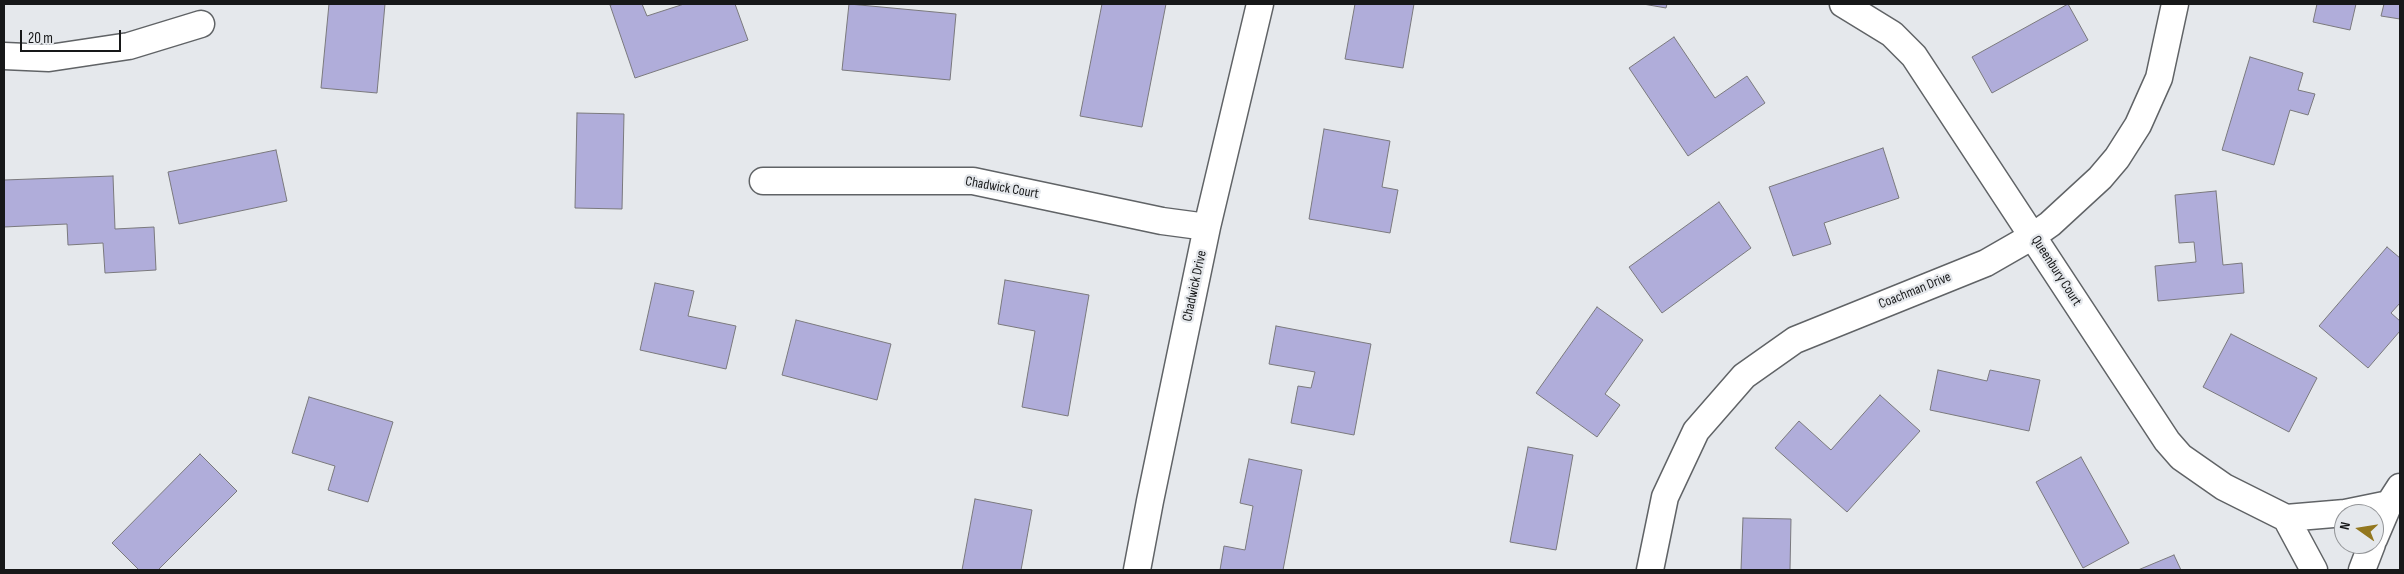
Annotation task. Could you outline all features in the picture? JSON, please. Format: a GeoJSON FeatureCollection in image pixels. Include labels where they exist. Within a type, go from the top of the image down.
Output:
{"type":"FeatureCollection","features":[{"type":"Feature","properties":{"kind":"street","name":"Chadwick Drive"},"geometry":{"type":"LineString","coordinates":[[1137,570],[1207,227],[1260,4]]}},
{"type":"Feature","properties":{"kind":"street","name":"Queenbury Court"},"geometry":{"type":"LineString","coordinates":[[1844,4],[1892,34],[1914,56],[2167,441],[2181,457],[2224,487],[2286,518]]}},
{"type":"Feature","properties":{"kind":"street","name":"Coachman Drive"},"geometry":{"type":"LineString","coordinates":[[1650,570],[1665,497],[1696,431],[1744,376],[1795,340],[1986,263],[2050,224],[2100,178],[2117,158],[2138,125],[2158,78],[2176,4]]}},
{"type":"Feature","properties":{"kind":"street"},"geometry":{"type":"LineString","coordinates":[[4,56],[49,58],[129,46],[201,24]]}},
{"type":"Feature","properties":{"kind":"street","name":"Chadwick Court"},"geometry":{"type":"LineString","coordinates":[[763,181],[973,181],[1162,221],[1207,227]]}},
{"type":"Feature","properties":{"kind":"street"},"geometry":{"type":"LineString","coordinates":[[2314,570],[2286,518],[2346,513],[2395,495]]}},
{"type":"Feature","properties":{"kind":"street"},"geometry":{"type":"LineString","coordinates":[[2384,519],[2395,495]]}},
{"type":"Feature","properties":{"kind":"street"},"geometry":{"type":"LineString","coordinates":[[2362,570],[2368,554]]}},
{"type":"Feature","properties":{"kind":"building"},"geometry":{"type":"Polygon","coordinates":[[[329,4],[385,4],[377,93],[321,88],[329,4]]]}},
{"type":"Feature","properties":{"kind":"building"},"geometry":{"type":"Polygon","coordinates":[[[642,4],[647,16],[684,4],[735,4],[748,40],[635,78],[610,5],[642,4]]]}},
{"type":"Feature","properties":{"kind":"building"},"geometry":{"type":"Polygon","coordinates":[[[849,4],[956,14],[950,80],[842,70],[849,4]]]}},
{"type":"Feature","properties":{"kind":"building"},"geometry":{"type":"Polygon","coordinates":[[[1102,4],[1166,4],[1142,127],[1080,116],[1102,4]]]}},
{"type":"Feature","properties":{"kind":"building"},"geometry":{"type":"Polygon","coordinates":[[[1355,4],[1414,4],[1403,68],[1345,59],[1355,4]]]}},
{"type":"Feature","properties":{"kind":"building"},"geometry":{"type":"Polygon","coordinates":[[[1643,4],[1667,4],[1666,8],[1643,4]]]}},
{"type":"Feature","properties":{"kind":"building"},"geometry":{"type":"Polygon","coordinates":[[[2068,4],[2088,40],[1992,93],[1972,57],[2068,4]]]}},
{"type":"Feature","properties":{"kind":"building"},"geometry":{"type":"Polygon","coordinates":[[[2317,4],[2356,4],[2350,30],[2313,22],[2317,4]]]}},
{"type":"Feature","properties":{"kind":"building"},"geometry":{"type":"Polygon","coordinates":[[[2384,4],[2400,4],[2400,19],[2381,16],[2384,4]]]}},
{"type":"Feature","properties":{"kind":"building"},"geometry":{"type":"Polygon","coordinates":[[[1674,37],[1715,98],[1747,76],[1765,103],[1688,156],[1629,68],[1674,37]]]}},
{"type":"Feature","properties":{"kind":"building"},"geometry":{"type":"Polygon","coordinates":[[[2250,57],[2303,73],[2298,90],[2315,94],[2308,115],[2290,110],[2274,165],[2222,150],[2250,57]]]}},
{"type":"Feature","properties":{"kind":"building"},"geometry":{"type":"Polygon","coordinates":[[[577,113],[624,114],[622,209],[575,208],[577,113]]]}},
{"type":"Feature","properties":{"kind":"building"},"geometry":{"type":"Polygon","coordinates":[[[1324,129],[1390,141],[1382,187],[1398,190],[1390,233],[1309,219],[1324,129]]]}},
{"type":"Feature","properties":{"kind":"building"},"geometry":{"type":"Polygon","coordinates":[[[1883,148],[1899,198],[1824,223],[1831,244],[1793,256],[1769,187],[1883,148]]]}},
{"type":"Feature","properties":{"kind":"building"},"geometry":{"type":"Polygon","coordinates":[[[276,150],[287,201],[179,224],[168,172],[276,150]]]}},
{"type":"Feature","properties":{"kind":"building"},"geometry":{"type":"Polygon","coordinates":[[[113,176],[115,229],[154,227],[156,270],[105,273],[103,243],[68,245],[67,224],[4,227],[4,180],[113,176]]]}},
{"type":"Feature","properties":{"kind":"building"},"geometry":{"type":"Polygon","coordinates":[[[2216,191],[2223,265],[2242,263],[2244,293],[2158,301],[2155,266],[2196,262],[2194,242],[2179,243],[2175,195],[2216,191]]]}},
{"type":"Feature","properties":{"kind":"building"},"geometry":{"type":"Polygon","coordinates":[[[1719,202],[1751,248],[1662,313],[1629,267],[1719,202]]]}},
{"type":"Feature","properties":{"kind":"building"},"geometry":{"type":"Polygon","coordinates":[[[2387,247],[2400,258],[2400,303],[2391,313],[2400,321],[2400,331],[2368,368],[2319,326],[2387,247]]]}},
{"type":"Feature","properties":{"kind":"building"},"geometry":{"type":"Polygon","coordinates":[[[1005,280],[1089,295],[1068,416],[1022,407],[1035,331],[998,324],[1005,280]]]}},
{"type":"Feature","properties":{"kind":"building"},"geometry":{"type":"Polygon","coordinates":[[[655,283],[694,291],[688,316],[736,326],[726,369],[640,350],[655,283]]]}},
{"type":"Feature","properties":{"kind":"building"},"geometry":{"type":"Polygon","coordinates":[[[1597,307],[1643,340],[1605,394],[1620,405],[1597,437],[1536,393],[1597,307]]]}},
{"type":"Feature","properties":{"kind":"building"},"geometry":{"type":"Polygon","coordinates":[[[796,320],[891,344],[877,400],[782,375],[796,320]]]}},
{"type":"Feature","properties":{"kind":"building"},"geometry":{"type":"Polygon","coordinates":[[[1276,326],[1371,344],[1354,435],[1291,423],[1298,386],[1311,388],[1315,372],[1269,364],[1276,326]]]}},
{"type":"Feature","properties":{"kind":"building"},"geometry":{"type":"Polygon","coordinates":[[[2231,334],[2317,378],[2289,432],[2203,387],[2231,334]]]}},
{"type":"Feature","properties":{"kind":"building"},"geometry":{"type":"Polygon","coordinates":[[[1938,370],[1987,381],[1990,370],[2040,380],[2029,431],[1930,410],[1938,370]]]}},
{"type":"Feature","properties":{"kind":"building"},"geometry":{"type":"Polygon","coordinates":[[[1880,395],[1920,431],[1847,512],[1775,448],[1799,421],[1831,450],[1880,395]]]}},
{"type":"Feature","properties":{"kind":"building"},"geometry":{"type":"Polygon","coordinates":[[[309,397],[393,422],[368,502],[328,490],[335,466],[292,453],[309,397]]]}},
{"type":"Feature","properties":{"kind":"building"},"geometry":{"type":"Polygon","coordinates":[[[1528,447],[1573,455],[1556,550],[1510,542],[1528,447]]]}},
{"type":"Feature","properties":{"kind":"building"},"geometry":{"type":"Polygon","coordinates":[[[200,454],[237,491],[158,570],[139,570],[112,543],[200,454]]]}},
{"type":"Feature","properties":{"kind":"building"},"geometry":{"type":"Polygon","coordinates":[[[2081,457],[2129,543],[2083,568],[2036,482],[2081,457]]]}},
{"type":"Feature","properties":{"kind":"building"},"geometry":{"type":"Polygon","coordinates":[[[1249,459],[1302,470],[1283,570],[1220,570],[1224,546],[1245,550],[1253,506],[1240,503],[1249,459]]]}},
{"type":"Feature","properties":{"kind":"building"},"geometry":{"type":"Polygon","coordinates":[[[975,499],[1032,510],[1021,570],[962,570],[975,499]]]}},
{"type":"Feature","properties":{"kind":"building"},"geometry":{"type":"Polygon","coordinates":[[[1743,518],[1791,519],[1790,570],[1741,570],[1743,518]]]}},
{"type":"Feature","properties":{"kind":"building"},"geometry":{"type":"Polygon","coordinates":[[[2174,555],[2181,570],[2138,570],[2174,555]]]}}]}
